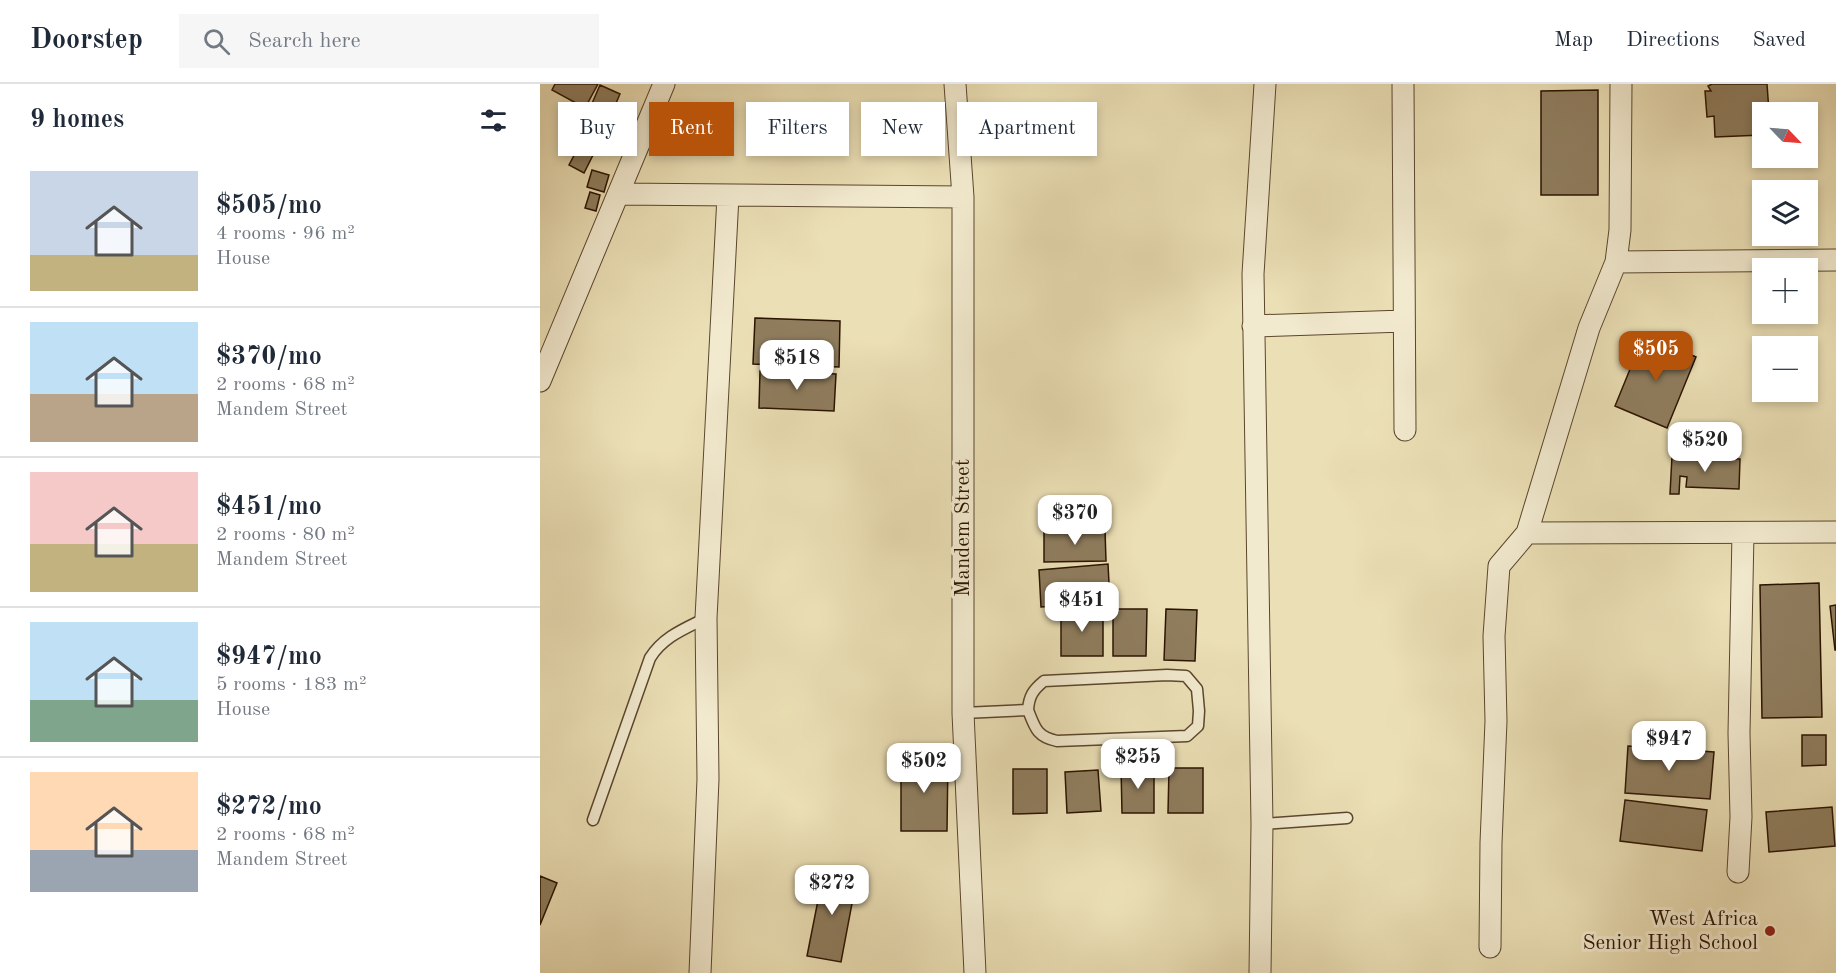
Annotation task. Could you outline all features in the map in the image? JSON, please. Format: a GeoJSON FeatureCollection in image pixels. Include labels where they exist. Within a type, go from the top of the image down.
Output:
{"type":"FeatureCollection","features":[{"type":"Feature","properties":{"kind":"street"},"geometry":{"type":"LineString","coordinates":[[540,381],[664,84]]}},
{"type":"Feature","properties":{"kind":"street","name":"Mandem Street"},"geometry":{"type":"LineString","coordinates":[[955,84],[963,197],[963,713],[975,973]]}},
{"type":"Feature","properties":{"kind":"street"},"geometry":{"type":"LineString","coordinates":[[1260,973],[1262,824],[1252,274],[1265,84]]}},
{"type":"Feature","properties":{"kind":"street"},"geometry":{"type":"LineString","coordinates":[[1403,84],[1405,430]]}},
{"type":"Feature","properties":{"kind":"street"},"geometry":{"type":"LineString","coordinates":[[1490,947],[1496,721],[1494,636],[1499,566],[1527,533],[1589,328],[1616,262],[1620,230],[1621,84]]}},
{"type":"Feature","properties":{"kind":"street"},"geometry":{"type":"LineString","coordinates":[[618,194],[963,197]]}},
{"type":"Feature","properties":{"kind":"street"},"geometry":{"type":"LineString","coordinates":[[700,973],[708,779],[706,618],[728,196]]}},
{"type":"Feature","properties":{"kind":"street"},"geometry":{"type":"LineString","coordinates":[[1616,262],[1836,260]]}},
{"type":"Feature","properties":{"kind":"street"},"geometry":{"type":"LineString","coordinates":[[1253,326],[1404,321]]}},
{"type":"Feature","properties":{"kind":"street"},"geometry":{"type":"LineString","coordinates":[[1527,533],[1836,532]]}},
{"type":"Feature","properties":{"kind":"street"},"geometry":{"type":"LineString","coordinates":[[1738,872],[1741,817],[1739,733],[1743,533]]}},
{"type":"Feature","properties":{"kind":"lane"},"geometry":{"type":"LineString","coordinates":[[593,820],[650,658],[657,646],[667,638],[706,618]]}},
{"type":"Feature","properties":{"kind":"lane"},"geometry":{"type":"LineString","coordinates":[[1167,675],[1186,676],[1197,689],[1200,711],[1198,726],[1187,736],[1057,741],[1044,738],[1035,728],[1028,711],[1029,698],[1034,689],[1044,681],[1167,675]]}},
{"type":"Feature","properties":{"kind":"lane"},"geometry":{"type":"LineString","coordinates":[[963,713],[1028,711]]}},
{"type":"Feature","properties":{"kind":"lane"},"geometry":{"type":"LineString","coordinates":[[1262,824],[1347,818]]}},
{"type":"Feature","properties":{"kind":"building"},"geometry":{"type":"Polygon","coordinates":[[[555,84],[598,84],[588,102],[574,102],[552,90],[555,84]]]}},
{"type":"Feature","properties":{"kind":"building"},"geometry":{"type":"Polygon","coordinates":[[[1712,84],[1767,84],[1768,102],[1752,102],[1752,135],[1715,137],[1714,116],[1707,117],[1705,91],[1711,91],[1708,86],[1712,84]]]}},
{"type":"Feature","properties":{"kind":"building"},"geometry":{"type":"Polygon","coordinates":[[[600,85],[620,94],[617,102],[593,102],[600,85]]]}},
{"type":"Feature","properties":{"kind":"building"},"geometry":{"type":"Polygon","coordinates":[[[1598,90],[1598,195],[1541,195],[1541,91],[1598,90]]]}},
{"type":"Feature","properties":{"kind":"building"},"geometry":{"type":"Polygon","coordinates":[[[574,156],[592,156],[584,173],[569,165],[574,156]]]}},
{"type":"Feature","properties":{"kind":"building"},"geometry":{"type":"Polygon","coordinates":[[[592,170],[609,175],[604,192],[587,187],[592,170]]]}},
{"type":"Feature","properties":{"kind":"building"},"geometry":{"type":"Polygon","coordinates":[[[590,192],[600,195],[596,211],[585,208],[590,192]]]}},
{"type":"Feature","properties":{"kind":"building"},"geometry":{"type":"Polygon","coordinates":[[[755,318],[840,321],[839,367],[753,364],[755,318]]]}},
{"type":"Feature","properties":{"kind":"building"},"geometry":{"type":"Polygon","coordinates":[[[1644,335],[1696,357],[1667,428],[1615,406],[1644,335]]]}},
{"type":"Feature","properties":{"kind":"building"},"geometry":{"type":"Polygon","coordinates":[[[760,371],[836,374],[834,411],[759,408],[760,371]]]}},
{"type":"Feature","properties":{"kind":"building"},"geometry":{"type":"Polygon","coordinates":[[[1672,456],[1740,459],[1739,489],[1686,487],[1687,477],[1680,476],[1679,494],[1670,494],[1672,456]]]}},
{"type":"Feature","properties":{"kind":"building"},"geometry":{"type":"Polygon","coordinates":[[[1105,530],[1106,561],[1044,562],[1044,531],[1105,530]]]}},
{"type":"Feature","properties":{"kind":"building"},"geometry":{"type":"Polygon","coordinates":[[[1108,564],[1110,602],[1041,607],[1039,570],[1108,564]]]}},
{"type":"Feature","properties":{"kind":"building"},"geometry":{"type":"Polygon","coordinates":[[[1819,583],[1822,717],[1762,718],[1760,585],[1819,583]]]}},
{"type":"Feature","properties":{"kind":"building"},"geometry":{"type":"Polygon","coordinates":[[[1836,605],[1836,650],[1835,650],[1830,606],[1836,605]]]}},
{"type":"Feature","properties":{"kind":"building"},"geometry":{"type":"Polygon","coordinates":[[[1113,609],[1147,609],[1146,656],[1113,656],[1113,609]]]}},
{"type":"Feature","properties":{"kind":"building"},"geometry":{"type":"Polygon","coordinates":[[[1166,609],[1197,610],[1195,661],[1164,660],[1166,609]]]}},
{"type":"Feature","properties":{"kind":"building"},"geometry":{"type":"Polygon","coordinates":[[[1061,610],[1103,610],[1103,656],[1061,656],[1061,610]]]}},
{"type":"Feature","properties":{"kind":"building"},"geometry":{"type":"Polygon","coordinates":[[[1802,735],[1826,735],[1826,765],[1802,766],[1802,735]]]}},
{"type":"Feature","properties":{"kind":"building"},"geometry":{"type":"Polygon","coordinates":[[[1628,746],[1714,752],[1710,799],[1625,793],[1628,746]]]}},
{"type":"Feature","properties":{"kind":"building"},"geometry":{"type":"Polygon","coordinates":[[[901,757],[948,757],[947,831],[901,831],[901,757]]]}},
{"type":"Feature","properties":{"kind":"building"},"geometry":{"type":"Polygon","coordinates":[[[1121,767],[1154,767],[1154,813],[1122,813],[1121,767]]]}},
{"type":"Feature","properties":{"kind":"building"},"geometry":{"type":"Polygon","coordinates":[[[1169,768],[1203,768],[1203,813],[1168,813],[1169,768]]]}},
{"type":"Feature","properties":{"kind":"building"},"geometry":{"type":"Polygon","coordinates":[[[1013,769],[1047,769],[1047,813],[1013,814],[1013,769]]]}},
{"type":"Feature","properties":{"kind":"building"},"geometry":{"type":"Polygon","coordinates":[[[1098,770],[1101,811],[1067,813],[1065,772],[1098,770]]]}},
{"type":"Feature","properties":{"kind":"building"},"geometry":{"type":"Polygon","coordinates":[[[1625,800],[1707,810],[1702,851],[1620,841],[1625,800]]]}},
{"type":"Feature","properties":{"kind":"building"},"geometry":{"type":"Polygon","coordinates":[[[1832,807],[1835,846],[1769,852],[1766,812],[1832,807]]]}},
{"type":"Feature","properties":{"kind":"building"},"geometry":{"type":"Polygon","coordinates":[[[824,870],[857,877],[841,962],[807,956],[824,870]]]}},
{"type":"Feature","properties":{"kind":"building"},"geometry":{"type":"Polygon","coordinates":[[[540,876],[557,883],[540,925],[540,876]]]}},
{"type":"Feature","properties":{"kind":"place","name":"West Africa Senior High School"},"geometry":{"type":"Point","coordinates":[1770,931]}}]}
